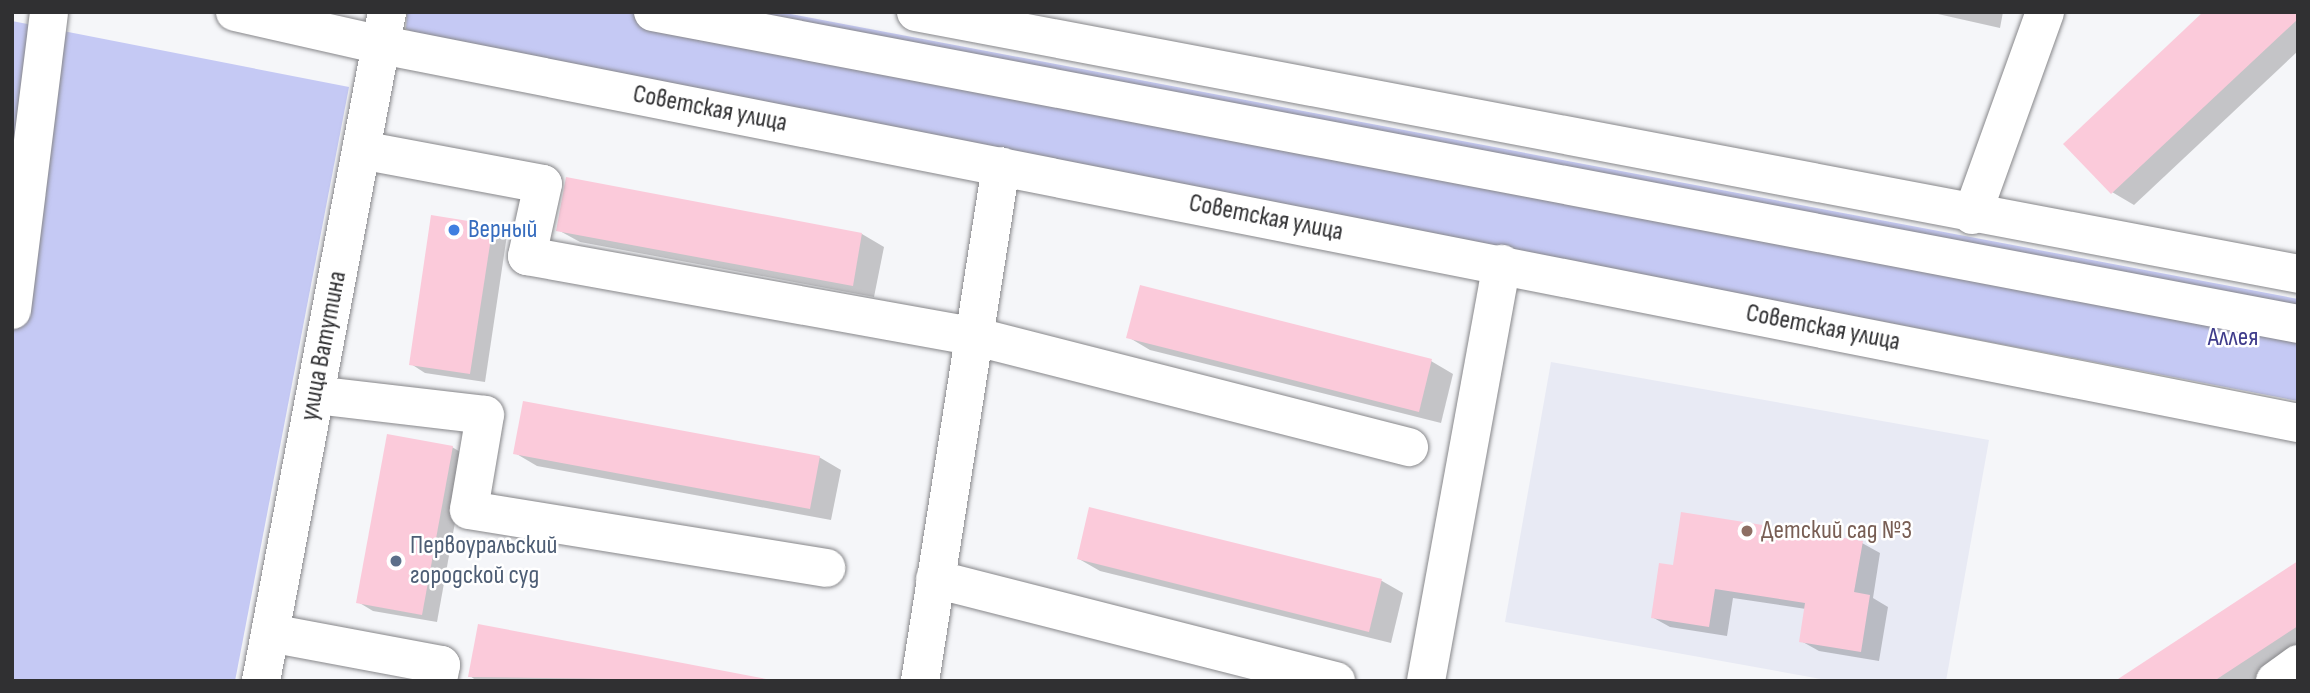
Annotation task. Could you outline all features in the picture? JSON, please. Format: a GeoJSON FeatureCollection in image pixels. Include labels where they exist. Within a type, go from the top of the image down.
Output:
{"type":"FeatureCollection","features":[{"type":"Feature","properties":{"kind":"street","name":"Советская улица"},"geometry":{"type":"LineString","coordinates":[[235,12],[384,29],[1001,166],[2298,423]]}},
{"type":"Feature","properties":{"kind":"street"},"geometry":{"type":"LineString","coordinates":[[653,12],[2298,324]]}},
{"type":"Feature","properties":{"kind":"street"},"geometry":{"type":"LineString","coordinates":[[916,12],[1972,215],[2298,274]]}},
{"type":"Feature","properties":{"kind":"street"},"geometry":{"type":"LineString","coordinates":[[1972,215],[2045,12]]}},
{"type":"Feature","properties":{"kind":"street"},"geometry":{"type":"LineString","coordinates":[[12,310],[49,13]]}},
{"type":"Feature","properties":{"kind":"street","name":"улица Ватутина"},"geometry":{"type":"LineString","coordinates":[[261,681],[384,29]]}},
{"type":"Feature","properties":{"kind":"street"},"geometry":{"type":"LineString","coordinates":[[361,150],[543,184],[527,256],[973,336],[1409,447]]}},
{"type":"Feature","properties":{"kind":"street"},"geometry":{"type":"LineString","coordinates":[[920,681],[1001,166]]}},
{"type":"Feature","properties":{"kind":"street"},"geometry":{"type":"LineString","coordinates":[[1426,681],[1502,264]]}},
{"type":"Feature","properties":{"kind":"street"},"geometry":{"type":"LineString","coordinates":[[315,395],[485,415],[469,510],[826,568]]}},
{"type":"Feature","properties":{"kind":"street"},"geometry":{"type":"LineString","coordinates":[[935,579],[1336,681]]}},
{"type":"Feature","properties":{"kind":"street"},"geometry":{"type":"LineString","coordinates":[[270,633],[441,665],[438,681]]}},
{"type":"Feature","properties":{"kind":"street"},"geometry":{"type":"LineString","coordinates":[[2275,681],[2298,664]]}},
{"type":"Feature","properties":{"kind":"shaded area","name":"Детский сад №3"},"geometry":{"type":"Polygon","coordinates":[[[1551,362],[1989,440],[1946,681],[1832,681],[1505,622],[1551,362]]]}},
{"type":"Feature","properties":{"kind":"green space","name":"Аллея"},"geometry":{"type":"Polygon","coordinates":[[[407,12],[780,12],[2298,299],[2298,401],[448,47],[406,29],[407,12]]]}},
{"type":"Feature","properties":{"kind":"green space"},"geometry":{"type":"Polygon","coordinates":[[[12,21],[349,87],[235,681],[12,681],[12,21]]]}},
{"type":"Feature","properties":{"kind":"building"},"geometry":{"type":"Polygon","coordinates":[[[2203,12],[2298,12],[2298,19],[2111,194],[2063,144],[2203,12]]]}},
{"type":"Feature","properties":{"kind":"building"},"geometry":{"type":"Polygon","coordinates":[[[566,177],[862,233],[853,286],[556,231],[566,177]]]}},
{"type":"Feature","properties":{"kind":"building"},"geometry":{"type":"Polygon","coordinates":[[[431,215],[493,225],[470,374],[409,365],[431,215]]]}},
{"type":"Feature","properties":{"kind":"building"},"geometry":{"type":"Polygon","coordinates":[[[1140,285],[1432,359],[1419,412],[1126,338],[1140,285]]]}},
{"type":"Feature","properties":{"kind":"building"},"geometry":{"type":"Polygon","coordinates":[[[523,401],[820,456],[810,509],[513,454],[523,401]]]}},
{"type":"Feature","properties":{"kind":"building"},"geometry":{"type":"Polygon","coordinates":[[[387,434],[453,446],[422,615],[356,603],[387,434]]]}},
{"type":"Feature","properties":{"kind":"building"},"geometry":{"type":"Polygon","coordinates":[[[1089,507],[1382,579],[1369,632],[1077,559],[1089,507]]]}},
{"type":"Feature","properties":{"kind":"building"},"geometry":{"type":"Polygon","coordinates":[[[1681,512],[1863,541],[1854,592],[1870,595],[1861,652],[1799,642],[1805,603],[1715,589],[1709,627],[1651,618],[1659,563],[1673,565],[1681,512]]]}},
{"type":"Feature","properties":{"kind":"building"},"geometry":{"type":"Polygon","coordinates":[[[2298,561],[2298,626],[2214,681],[2115,681],[2298,561]]]}},
{"type":"Feature","properties":{"kind":"building"},"geometry":{"type":"Polygon","coordinates":[[[478,624],[766,679],[766,681],[468,677],[478,624]]]}},
{"type":"Feature","properties":{"kind":"place","name":"Верный"},"geometry":{"type":"Point","coordinates":[454,230]}},
{"type":"Feature","properties":{"kind":"place","name":"Детский сад №3"},"geometry":{"type":"Point","coordinates":[1747,531]}},
{"type":"Feature","properties":{"kind":"place","name":"Первоуральский городской суд"},"geometry":{"type":"Point","coordinates":[396,561]}}]}
